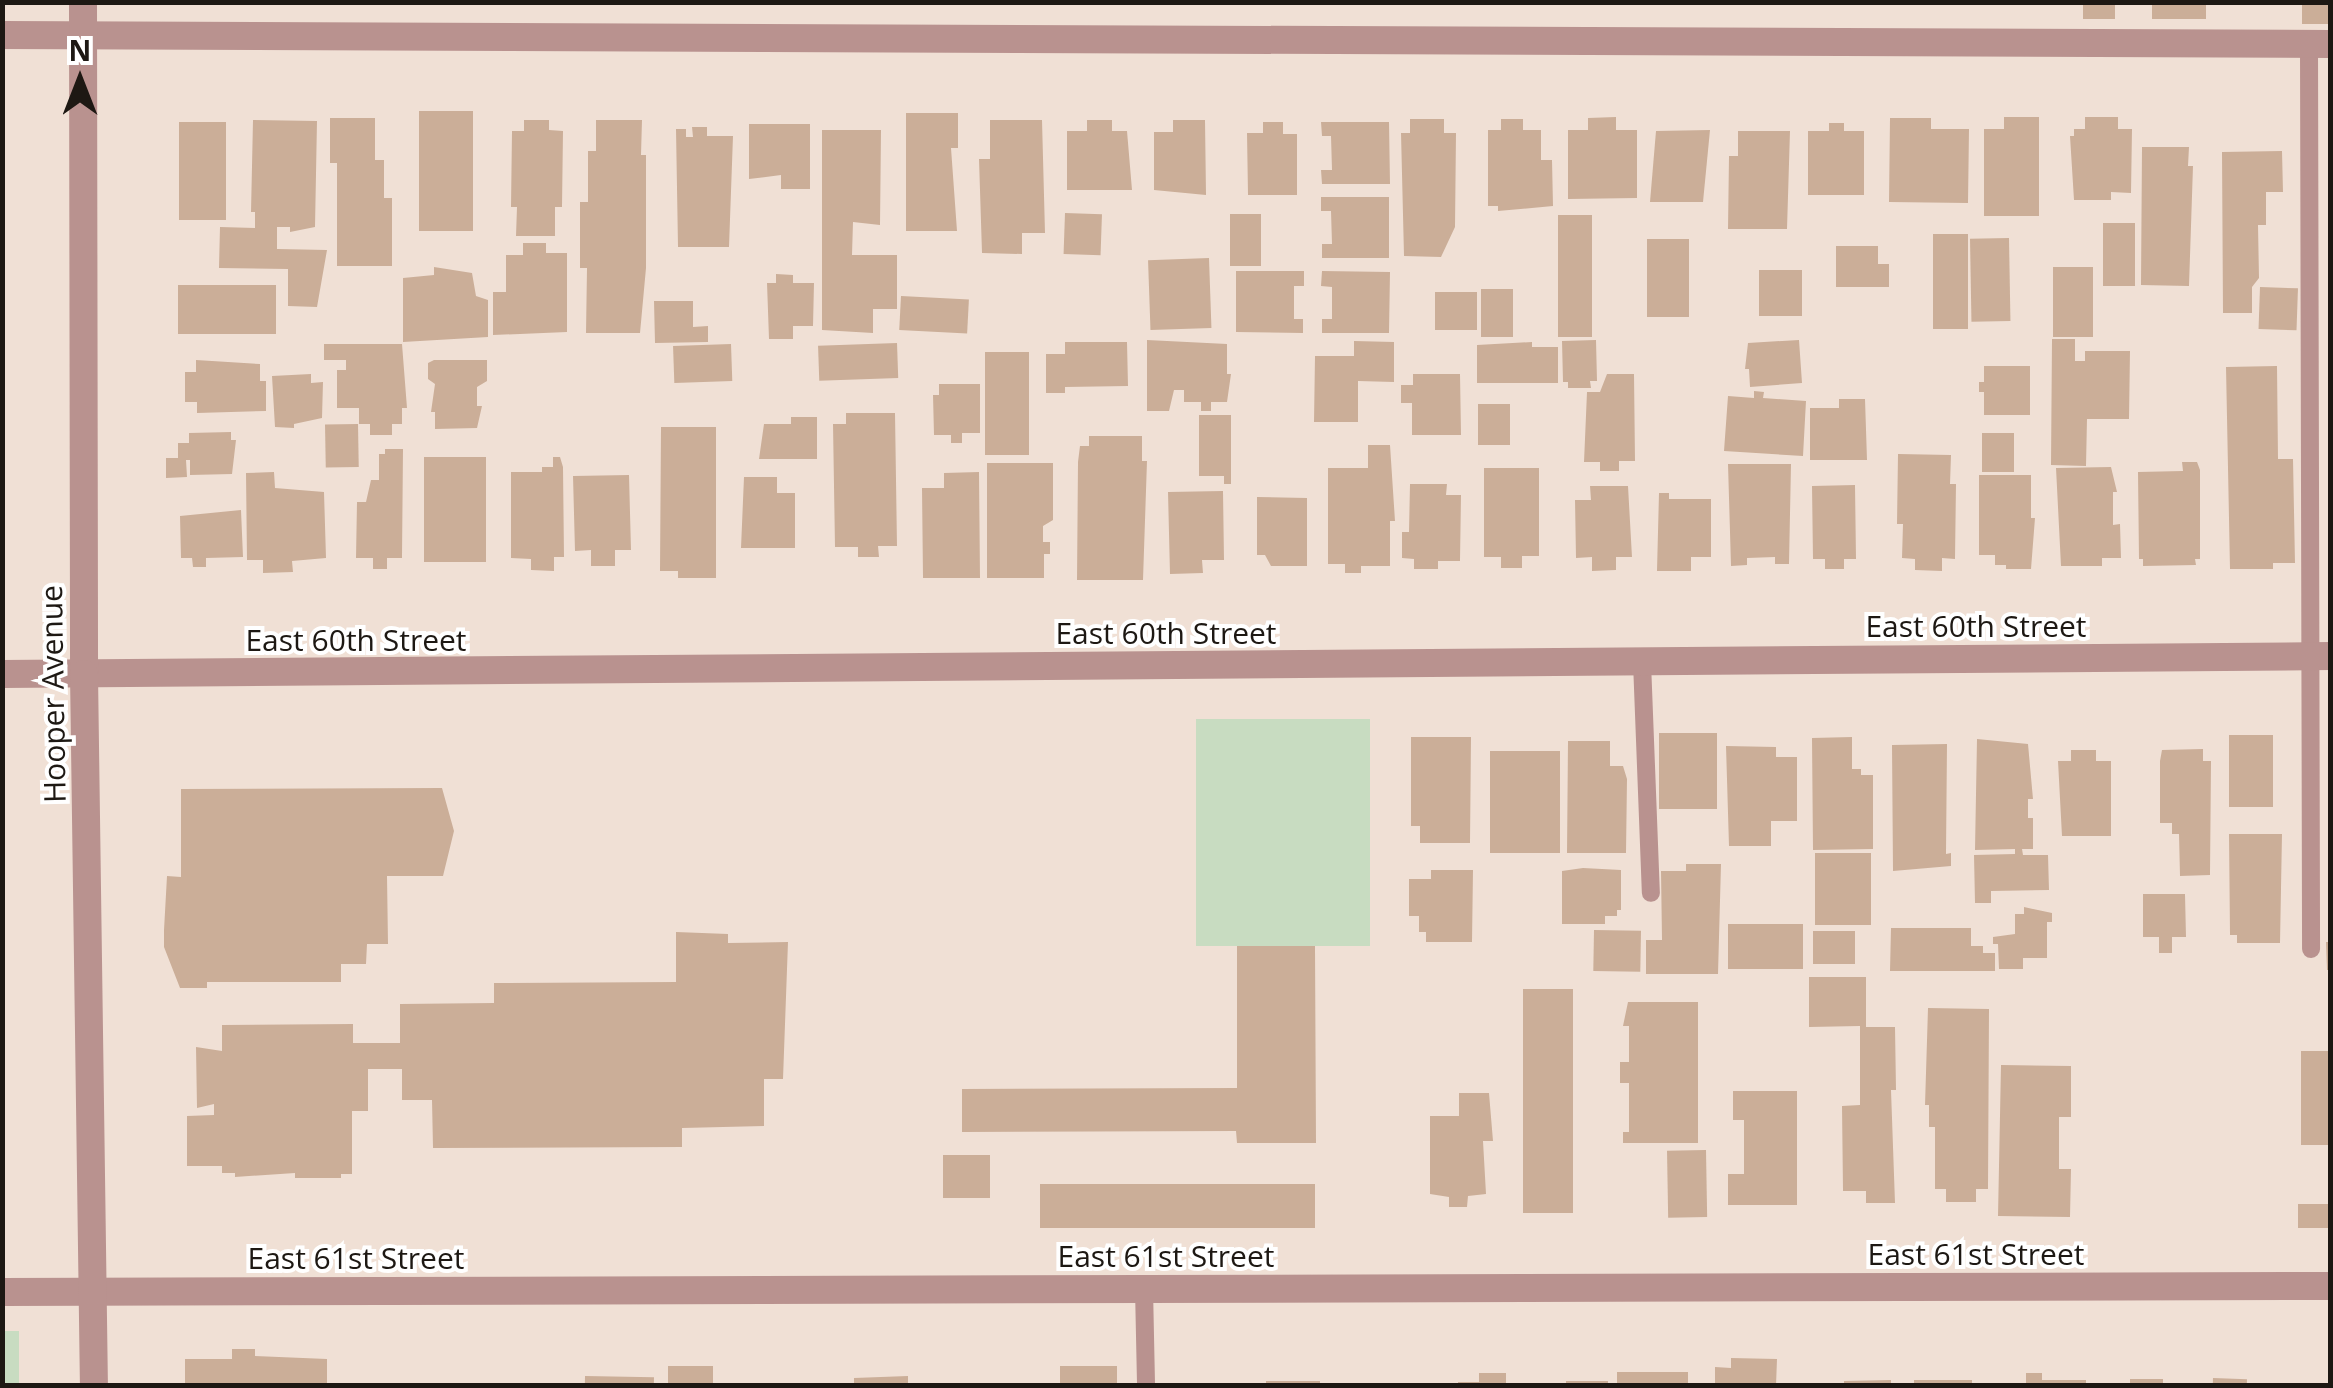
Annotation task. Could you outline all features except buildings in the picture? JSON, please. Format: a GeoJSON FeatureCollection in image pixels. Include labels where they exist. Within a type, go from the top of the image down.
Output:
{"type":"FeatureCollection","features":[{"type":"Feature","properties":{"kind":"street","name":"Hooper Avenue"},"geometry":{"type":"LineString","coordinates":[[83,2],[84,674],[94,1386]]}},
{"type":"Feature","properties":{"kind":"street"},"geometry":{"type":"LineString","coordinates":[[2,35],[2320,44]]}},
{"type":"Feature","properties":{"kind":"street","name":"East 60th Street"},"geometry":{"type":"LineString","coordinates":[[2,674],[2320,656]]}},
{"type":"Feature","properties":{"kind":"street","name":"East 61st Street"},"geometry":{"type":"LineString","coordinates":[[2,1292],[2330,1286]]}},
{"type":"Feature","properties":{"kind":"lane"},"geometry":{"type":"LineString","coordinates":[[2311,949],[2320,656],[2320,44]]}},
{"type":"Feature","properties":{"kind":"lane"},"geometry":{"type":"LineString","coordinates":[[1642,662],[1651,893]]}},
{"type":"Feature","properties":{"kind":"lane"},"geometry":{"type":"LineString","coordinates":[[1144,1288],[1146,1386]]}},
{"type":"Feature","properties":{"kind":"green space"},"geometry":{"type":"Polygon","coordinates":[[[1196,719],[1370,719],[1370,946],[1196,946],[1196,719]]]}},
{"type":"Feature","properties":{"kind":"green space"},"geometry":{"type":"Polygon","coordinates":[[[2,1331],[19,1331],[19,1385],[2,1385],[2,1331]]]}}]}
